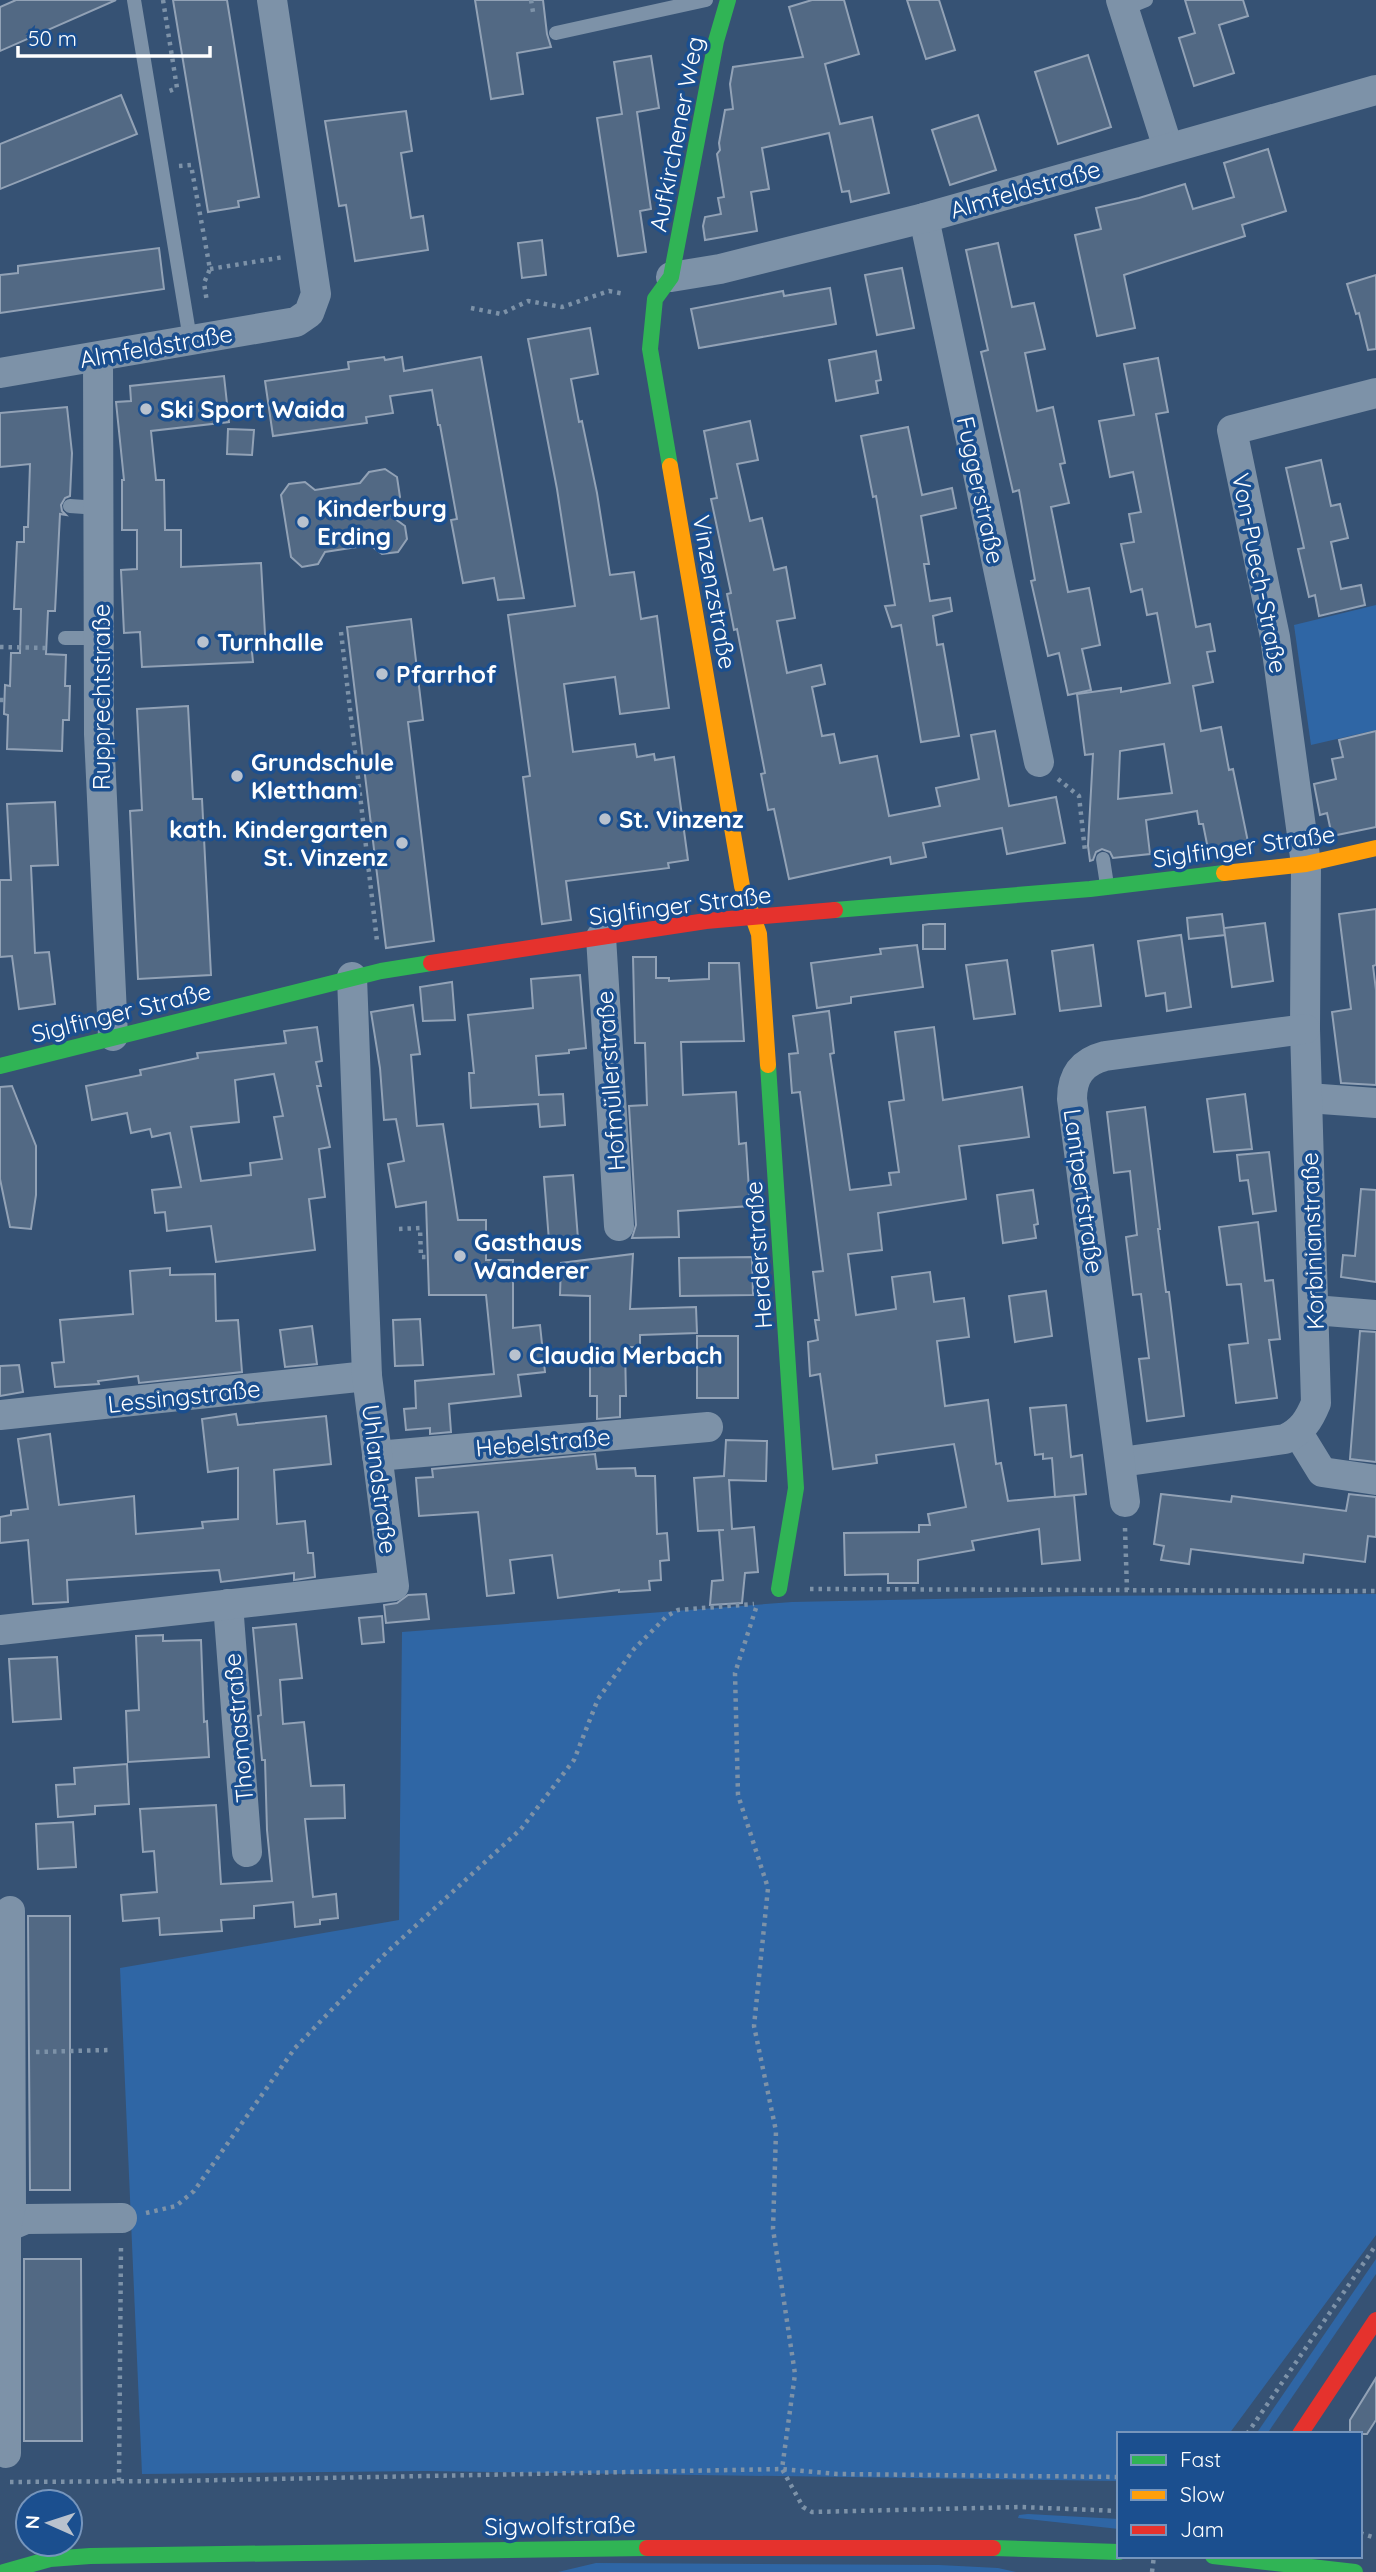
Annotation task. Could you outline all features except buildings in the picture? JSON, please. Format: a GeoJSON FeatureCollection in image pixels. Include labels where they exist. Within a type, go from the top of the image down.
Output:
{"type":"FeatureCollection","features":[{"type":"Feature","properties":{"kind":"street","name":"Almfeldstraße"},"geometry":{"type":"LineString","coordinates":[[0,373],[98,357],[205,328],[296,322],[309,313],[316,295],[272,0]]}},
{"type":"Feature","properties":{"kind":"street","name":"Aufkirchener Weg"},"geometry":{"type":"LineString","coordinates":[[663,288],[726,1]]}},
{"type":"Feature","properties":{"kind":"street"},"geometry":{"type":"LineString","coordinates":[[1130,3],[1168,148]]}},
{"type":"Feature","properties":{"kind":"street","name":"Almfeldstraße"},"geometry":{"type":"LineString","coordinates":[[663,288],[720,269],[923,218],[1376,90]]}},
{"type":"Feature","properties":{"kind":"street","name":"Fuggerstraße"},"geometry":{"type":"LineString","coordinates":[[923,218],[1039,762]]}},
{"type":"Feature","properties":{"kind":"street","name":"Vinzenzstraße"},"geometry":{"type":"LineString","coordinates":[[663,288],[650,349],[742,886],[754,918]]}},
{"type":"Feature","properties":{"kind":"street","name":"Rupprechtstraße"},"geometry":{"type":"LineString","coordinates":[[98,357],[99,734],[113,1036]]}},
{"type":"Feature","properties":{"kind":"street","name":"Von-Puech-Straße"},"geometry":{"type":"LineString","coordinates":[[1306,864],[1275,637],[1232,430],[1376,393]]}},
{"type":"Feature","properties":{"kind":"street","name":"Siglfinger Straße"},"geometry":{"type":"LineString","coordinates":[[0,1066],[352,977],[601,937],[706,921],[1107,887],[1306,864],[1376,849]]}},
{"type":"Feature","properties":{"kind":"street","name":"Korbinianstraße"},"geometry":{"type":"LineString","coordinates":[[1298,1433],[1310,1419],[1316,1403],[1306,1028],[1306,864]]}},
{"type":"Feature","properties":{"kind":"street","name":"Herderstraße"},"geometry":{"type":"LineString","coordinates":[[754,918],[759,934],[796,1488],[779,1589]]}},
{"type":"Feature","properties":{"kind":"street","name":"Hofmüllerstraße"},"geometry":{"type":"LineString","coordinates":[[601,937],[619,1226]]}},
{"type":"Feature","properties":{"kind":"street","name":"Uhlandstraße"},"geometry":{"type":"LineString","coordinates":[[0,1630],[394,1586],[367,1376],[352,977]]}},
{"type":"Feature","properties":{"kind":"street","name":"Lantpertstraße"},"geometry":{"type":"LineString","coordinates":[[1125,1502],[1072,1099],[1076,1076],[1093,1059],[1105,1056],[1306,1028]]}},
{"type":"Feature","properties":{"kind":"street"},"geometry":{"type":"LineString","coordinates":[[1308,1098],[1376,1103]]}},
{"type":"Feature","properties":{"kind":"street"},"geometry":{"type":"LineString","coordinates":[[1314,1310],[1376,1315]]}},
{"type":"Feature","properties":{"kind":"street","name":"Lessingstraße"},"geometry":{"type":"LineString","coordinates":[[0,1415],[367,1376]]}},
{"type":"Feature","properties":{"kind":"street","name":"Hebelstraße"},"geometry":{"type":"LineString","coordinates":[[377,1456],[708,1427]]}},
{"type":"Feature","properties":{"kind":"street"},"geometry":{"type":"LineString","coordinates":[[1121,1462],[1285,1439],[1298,1433],[1322,1472],[1376,1480]]}},
{"type":"Feature","properties":{"kind":"street","name":"Thomastraße"},"geometry":{"type":"LineString","coordinates":[[228,1604],[247,1852]]}},
{"type":"Feature","properties":{"kind":"street"},"geometry":{"type":"LineString","coordinates":[[6,2452],[3,2230],[11,2205],[10,1911]]}},
{"type":"Feature","properties":{"kind":"street"},"geometry":{"type":"LineString","coordinates":[[3,2230],[26,2219],[122,2218]]}},
{"type":"Feature","properties":{"kind":"street"},"geometry":{"type":"LineString","coordinates":[[1302,2432],[1376,2320]]}},
{"type":"Feature","properties":{"kind":"street","name":"Sigwolfstraße"},"geometry":{"type":"LineString","coordinates":[[4,2572],[50,2559],[90,2556],[735,2546],[1036,2547],[1117,2552]]}},
{"type":"Feature","properties":{"kind":"street"},"geometry":{"type":"LineString","coordinates":[[1036,2547],[1083,2566]]}},
{"type":"Feature","properties":{"kind":"street"},"geometry":{"type":"LineString","coordinates":[[1234,2558],[1355,2572]]}},
{"type":"Feature","properties":{"kind":"street"},"geometry":{"type":"LineString","coordinates":[[1346,2558],[1372,2572]]}},
{"type":"Feature","properties":{"kind":"lane"},"geometry":{"type":"LineString","coordinates":[[134,0],[205,328]]}},
{"type":"Feature","properties":{"kind":"lane","name":"Aufkirchener Weg"},"geometry":{"type":"LineString","coordinates":[[556,33],[726,1]]}},
{"type":"Feature","properties":{"kind":"lane"},"geometry":{"type":"LineString","coordinates":[[70,506],[99,508]]}},
{"type":"Feature","properties":{"kind":"lane"},"geometry":{"type":"LineString","coordinates":[[65,638],[100,638]]}},
{"type":"Feature","properties":{"kind":"lane"},"geometry":{"type":"LineString","coordinates":[[1103,859],[1107,887]]}},
{"type":"Feature","properties":{"kind":"path"},"geometry":{"type":"LineString","coordinates":[[162,94],[177,88],[163,0]]}},
{"type":"Feature","properties":{"kind":"path"},"geometry":{"type":"LineString","coordinates":[[531,0],[533,12]]}},
{"type":"Feature","properties":{"kind":"path"},"geometry":{"type":"LineString","coordinates":[[174,166],[191,165],[210,270],[204,283],[205,328]]}},
{"type":"Feature","properties":{"kind":"path"},"geometry":{"type":"LineString","coordinates":[[210,270],[292,256]]}},
{"type":"Feature","properties":{"kind":"path"},"geometry":{"type":"LineString","coordinates":[[471,308],[500,314],[528,301],[562,307],[609,292],[663,288]]}},
{"type":"Feature","properties":{"kind":"path"},"geometry":{"type":"LineString","coordinates":[[341,632],[379,953]]}},
{"type":"Feature","properties":{"kind":"path"},"geometry":{"type":"LineString","coordinates":[[1079,796],[1086,861]]}},
{"type":"Feature","properties":{"kind":"path"},"geometry":{"type":"LineString","coordinates":[[399,1229],[420,1228],[421,1257],[429,1257]]}},
{"type":"Feature","properties":{"kind":"path"},"geometry":{"type":"LineString","coordinates":[[1125,1502],[1127,1590]]}},
{"type":"Feature","properties":{"kind":"path"},"geometry":{"type":"LineString","coordinates":[[779,1589],[1376,1591]]}},
{"type":"Feature","properties":{"kind":"path"},"geometry":{"type":"LineString","coordinates":[[120,2482],[122,2218],[176,2206],[194,2191],[295,2048],[386,1953],[521,1829],[573,1760],[598,1699],[634,1649],[667,1616],[678,1610],[757,1604],[735,1673],[738,1795],[768,1888],[754,2026],[776,2131],[774,2228],[796,2374],[782,2469],[803,2507],[812,2512],[1020,2507],[1117,2511]]}},
{"type":"Feature","properties":{"kind":"path"},"geometry":{"type":"LineString","coordinates":[[11,2052],[108,2050]]}},
{"type":"Feature","properties":{"kind":"path"},"geometry":{"type":"LineString","coordinates":[[1248,2432],[1376,2245]]}},
{"type":"Feature","properties":{"kind":"path"},"geometry":{"type":"LineString","coordinates":[[16,2482],[782,2469],[837,2474],[1117,2477]]}},
{"type":"Feature","properties":{"kind":"path"},"geometry":{"type":"LineString","coordinates":[[886,2504],[886,2510]]}},
{"type":"Feature","properties":{"kind":"shaded area"},"geometry":{"type":"Polygon","coordinates":[[[1376,605],[1376,730],[1311,745],[1294,625],[1376,605]]]}},
{"type":"Feature","properties":{"kind":"shaded area"},"geometry":{"type":"Polygon","coordinates":[[[1376,1594],[1376,2235],[1230,2432],[1117,2432],[1117,2481],[426,2471],[142,2474],[120,1968],[399,1920],[402,1632],[792,1602],[1376,1594]]]}},
{"type":"Feature","properties":{"kind":"shaded area"},"geometry":{"type":"Polygon","coordinates":[[[1376,2259],[1376,2274],[1268,2432],[1257,2432],[1376,2259]]]}},
{"type":"Feature","properties":{"kind":"shaded area"},"geometry":{"type":"Polygon","coordinates":[[[1019,2515],[1117,2519],[1117,2529],[1018,2518],[1019,2515]]]}},
{"type":"Feature","properties":{"kind":"shaded area"},"geometry":{"type":"Polygon","coordinates":[[[596,2563],[939,2565],[998,2568],[1016,2572],[558,2572],[596,2563]]]}},
{"type":"Feature","properties":{"kind":"traffic: fast"},"geometry":{"type":"LineString","coordinates":[[670,466],[650,349],[655,299],[671,277],[716,41],[728,0]]}},
{"type":"Feature","properties":{"kind":"traffic: fast"},"geometry":{"type":"LineString","coordinates":[[835,910],[1090,889],[1224,873]]}},
{"type":"Feature","properties":{"kind":"traffic: fast"},"geometry":{"type":"LineString","coordinates":[[0,1066],[381,971],[431,963]]}},
{"type":"Feature","properties":{"kind":"traffic: fast"},"geometry":{"type":"LineString","coordinates":[[768,1065],[796,1488],[779,1589]]}},
{"type":"Feature","properties":{"kind":"traffic: fast"},"geometry":{"type":"LineString","coordinates":[[4,2572],[50,2559],[90,2556],[647,2548]]}},
{"type":"Feature","properties":{"kind":"traffic: fast"},"geometry":{"type":"LineString","coordinates":[[993,2548],[1117,2552]]}},
{"type":"Feature","properties":{"kind":"traffic: fast"},"geometry":{"type":"LineString","coordinates":[[1231,2558],[1355,2572]]}},
{"type":"Feature","properties":{"kind":"traffic: slow"},"geometry":{"type":"LineString","coordinates":[[670,466],[742,886],[759,934],[768,1065]]}},
{"type":"Feature","properties":{"kind":"traffic: slow"},"geometry":{"type":"LineString","coordinates":[[1224,873],[1306,864],[1376,848]]}},
{"type":"Feature","properties":{"kind":"traffic: jam"},"geometry":{"type":"LineString","coordinates":[[431,963],[706,921],[835,910]]}},
{"type":"Feature","properties":{"kind":"traffic: jam"},"geometry":{"type":"LineString","coordinates":[[1301,2432],[1376,2320]]}},
{"type":"Feature","properties":{"kind":"traffic: jam"},"geometry":{"type":"LineString","coordinates":[[647,2548],[993,2548]]}},
{"type":"Feature","properties":{"kind":"place","name":"Ski Sport Waida"},"geometry":{"type":"Point","coordinates":[146,409]}},
{"type":"Feature","properties":{"kind":"place","name":"Kinderburg Erding"},"geometry":{"type":"Point","coordinates":[303,522]}},
{"type":"Feature","properties":{"kind":"place","name":"Turnhalle"},"geometry":{"type":"Point","coordinates":[203,642]}},
{"type":"Feature","properties":{"kind":"place","name":"Pfarrhof"},"geometry":{"type":"Point","coordinates":[382,674]}},
{"type":"Feature","properties":{"kind":"place","name":"Grundschule Klettham"},"geometry":{"type":"Point","coordinates":[237,776]}},
{"type":"Feature","properties":{"kind":"place","name":"St. Vinzenz"},"geometry":{"type":"Point","coordinates":[605,819]}},
{"type":"Feature","properties":{"kind":"place","name":"kath. Kindergarten St. Vinzenz"},"geometry":{"type":"Point","coordinates":[402,843]}},
{"type":"Feature","properties":{"kind":"place","name":"Gasthaus Wanderer"},"geometry":{"type":"Point","coordinates":[460,1256]}},
{"type":"Feature","properties":{"kind":"place","name":"Claudia Merbach"},"geometry":{"type":"Point","coordinates":[515,1355]}}]}
